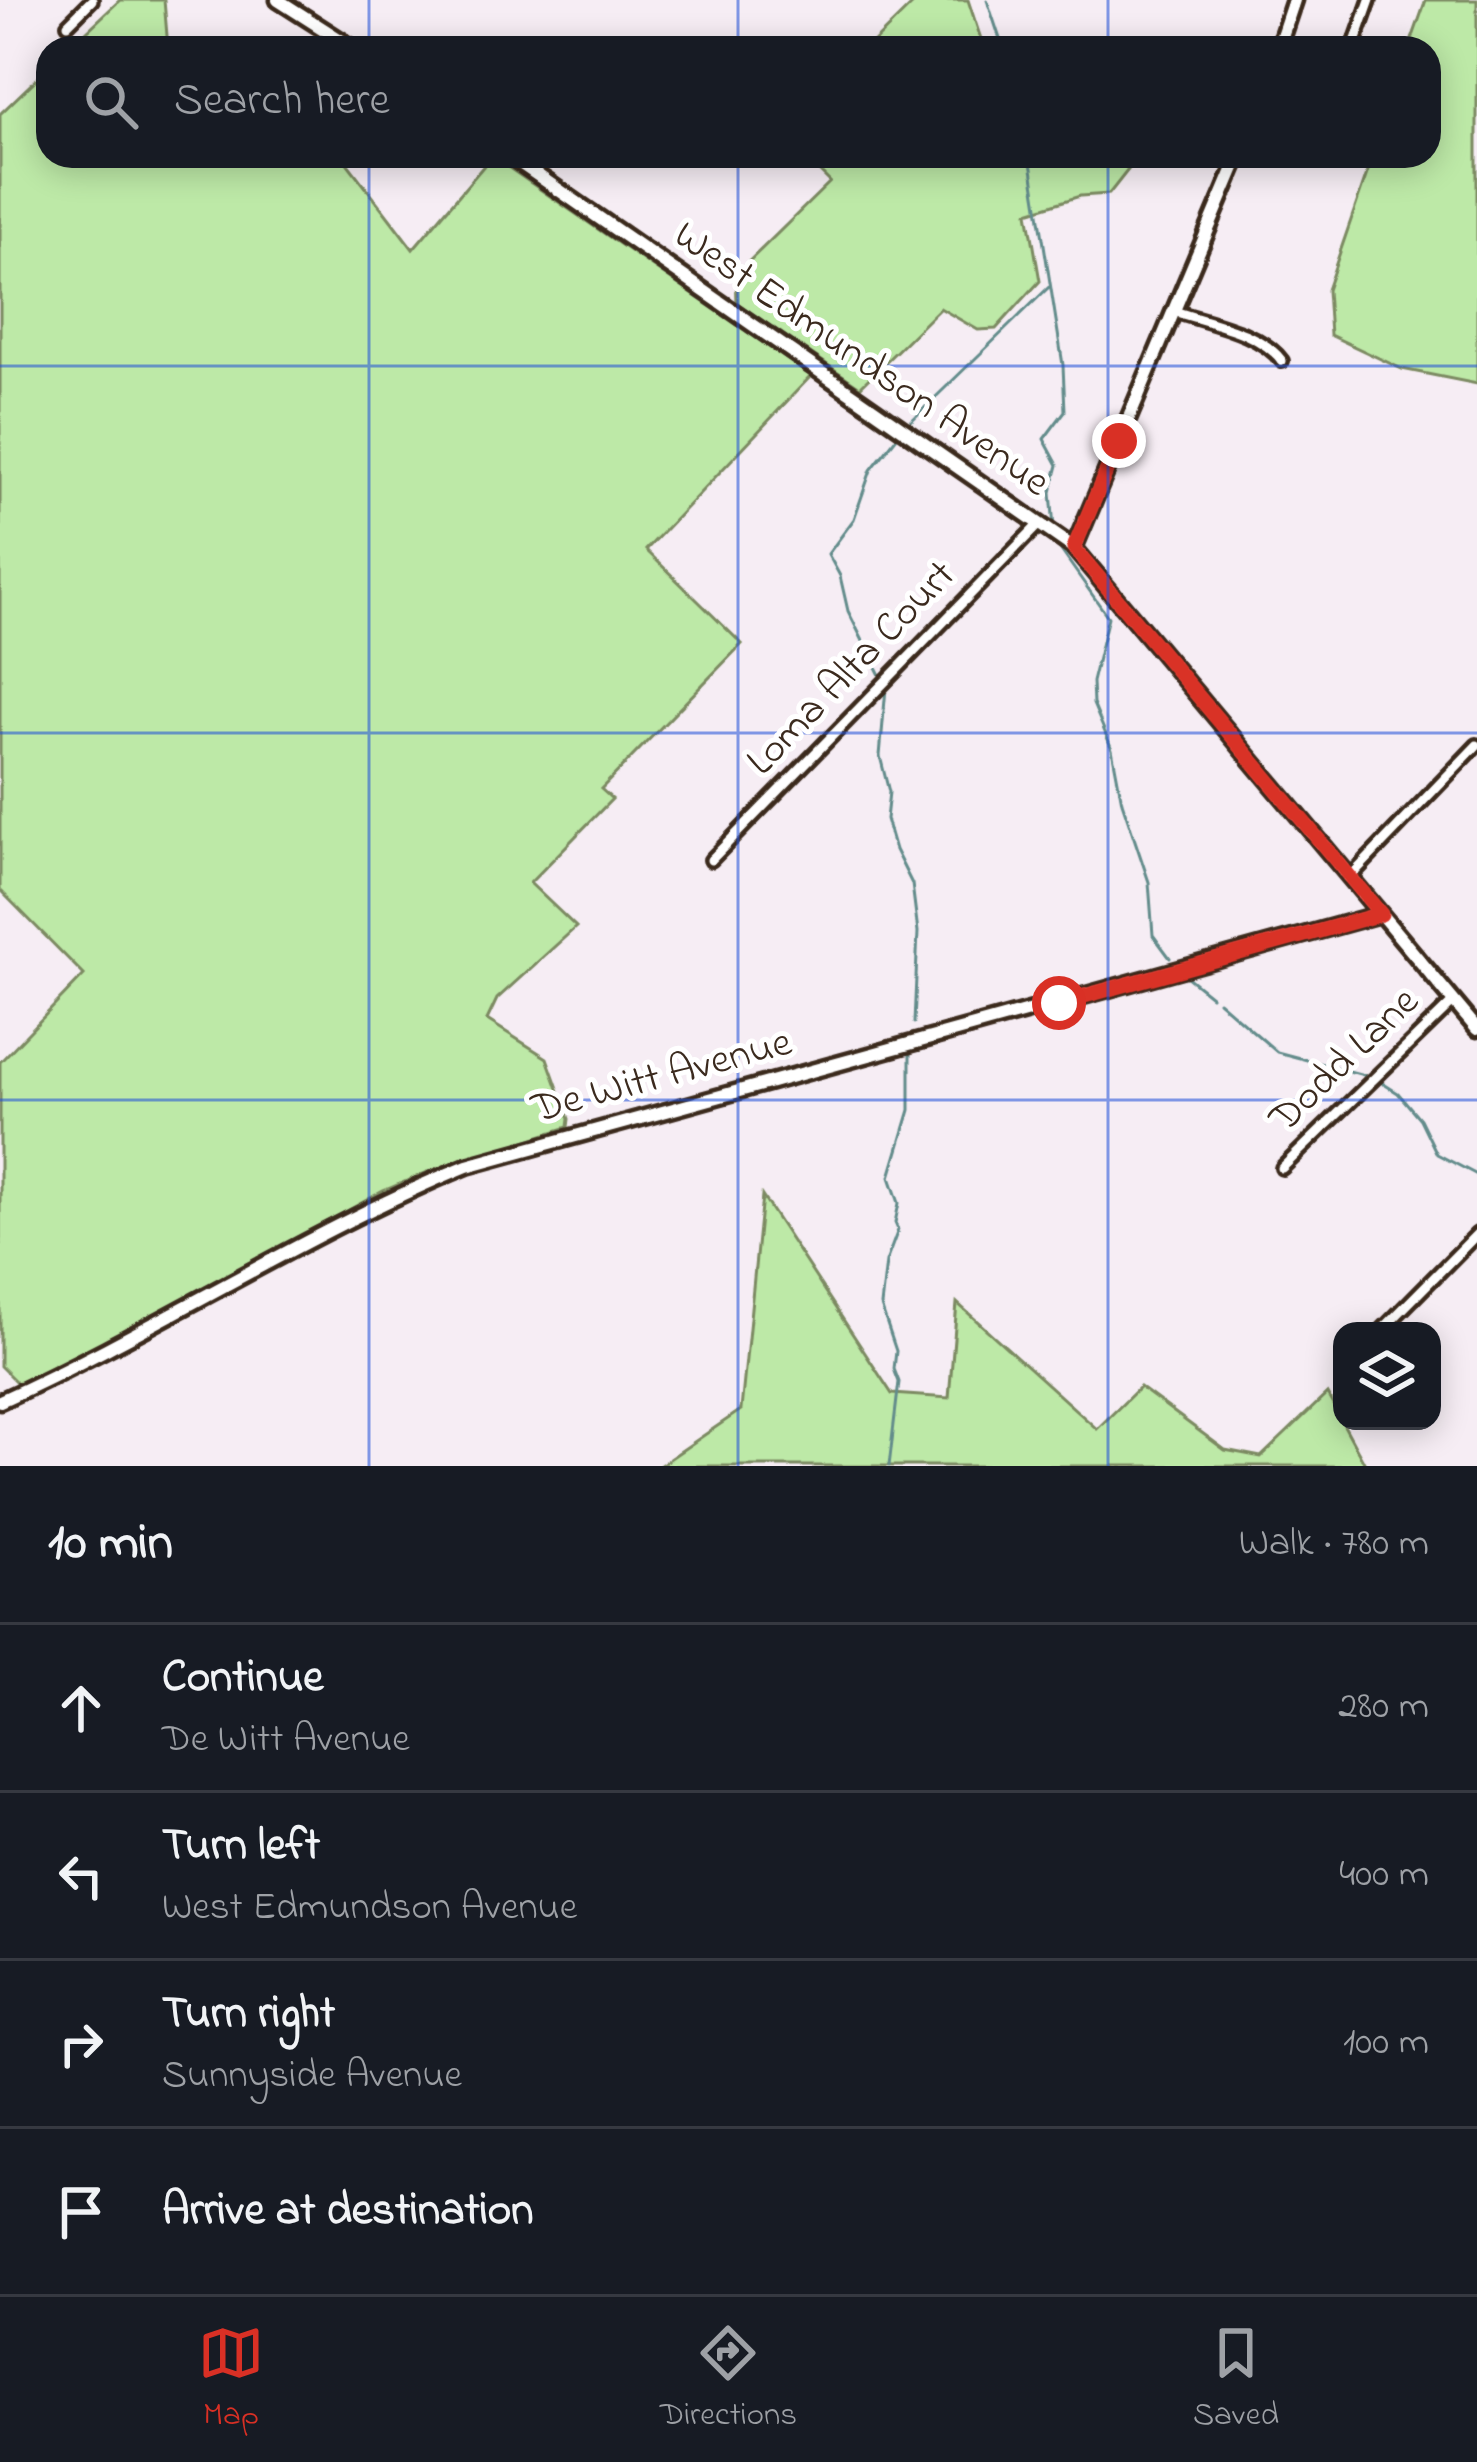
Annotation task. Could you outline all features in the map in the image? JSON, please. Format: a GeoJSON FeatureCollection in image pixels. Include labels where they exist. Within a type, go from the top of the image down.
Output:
{"type":"FeatureCollection","features":[{"type":"Feature","properties":{"kind":"street"},"geometry":{"type":"LineString","coordinates":[[68,25],[92,0]]}},
{"type":"Feature","properties":{"kind":"street"},"geometry":{"type":"LineString","coordinates":[[278,0],[334,36]]}},
{"type":"Feature","properties":{"kind":"street"},"geometry":{"type":"LineString","coordinates":[[1282,36],[1294,0]]}},
{"type":"Feature","properties":{"kind":"street"},"geometry":{"type":"LineString","coordinates":[[1357,36],[1370,0]]}},
{"type":"Feature","properties":{"kind":"street","name":"West Edmundson Avenue"},"geometry":{"type":"LineString","coordinates":[[527,168],[1074,548],[1477,1029]]}},
{"type":"Feature","properties":{"kind":"street"},"geometry":{"type":"LineString","coordinates":[[1074,548],[1234,168]]}},
{"type":"Feature","properties":{"kind":"street"},"geometry":{"type":"LineString","coordinates":[[1174,311],[1258,341],[1282,361]]}},
{"type":"Feature","properties":{"kind":"street","name":"Loma Alta Court"},"geometry":{"type":"LineString","coordinates":[[710,860],[1039,524]]}},
{"type":"Feature","properties":{"kind":"street"},"geometry":{"type":"LineString","coordinates":[[1350,877],[1477,745]]}},
{"type":"Feature","properties":{"kind":"street","name":"De Witt Avenue"},"geometry":{"type":"LineString","coordinates":[[0,1401],[104,1354],[370,1208],[467,1166],[1381,914]]}},
{"type":"Feature","properties":{"kind":"street","name":"Dodd Lane"},"geometry":{"type":"LineString","coordinates":[[1282,1168],[1454,1001]]}},
{"type":"Feature","properties":{"kind":"street"},"geometry":{"type":"LineString","coordinates":[[1391,1322],[1477,1234]]}},
{"type":"Feature","properties":{"kind":"green space"},"geometry":{"type":"Polygon","coordinates":[[[120,0],[164,0],[167,36],[82,36],[120,0]]]}},
{"type":"Feature","properties":{"kind":"green space"},"geometry":{"type":"Polygon","coordinates":[[[917,0],[968,0],[980,36],[880,36],[917,0]]]}},
{"type":"Feature","properties":{"kind":"green space"},"geometry":{"type":"Polygon","coordinates":[[[1426,0],[1477,0],[1477,384],[1402,369],[1330,335],[1327,290],[1369,168],[1441,168],[1441,36],[1413,36],[1426,0]]]}},
{"type":"Feature","properties":{"kind":"green space"},"geometry":{"type":"Polygon","coordinates":[[[36,80],[36,168],[351,168],[413,249],[482,168],[509,168],[811,376],[646,550],[742,644],[601,789],[612,799],[530,883],[576,927],[497,999],[487,1020],[547,1058],[568,1127],[383,1191],[94,1350],[19,1385],[0,1366],[0,1062],[84,975],[0,890],[0,114],[36,80]]]}},
{"type":"Feature","properties":{"kind":"green space"},"geometry":{"type":"Polygon","coordinates":[[[816,168],[1129,168],[1109,194],[1080,196],[1028,212],[1040,281],[996,329],[978,330],[940,308],[860,387],[737,303],[736,274],[830,182],[816,168]]]}},
{"type":"Feature","properties":{"kind":"green space"},"geometry":{"type":"Polygon","coordinates":[[[762,1196],[892,1394],[949,1398],[957,1303],[1097,1429],[1140,1387],[1225,1450],[1261,1457],[1327,1394],[1333,1405],[1333,1430],[1346,1430],[1366,1466],[659,1466],[741,1410],[762,1196]]]}},
{"type":"Feature","properties":{"kind":"waterway"},"geometry":{"type":"LineString","coordinates":[[987,0],[999,36]]}},
{"type":"Feature","properties":{"kind":"waterway"},"geometry":{"type":"LineString","coordinates":[[1032,168],[1063,365],[1065,411],[1044,439],[1058,465],[1051,492],[1054,528]]}},
{"type":"Feature","properties":{"kind":"waterway"},"geometry":{"type":"LineString","coordinates":[[908,424],[1049,287]]}},
{"type":"Feature","properties":{"kind":"waterway"},"geometry":{"type":"LineString","coordinates":[[881,677],[848,611],[840,576],[828,554],[854,519],[871,470],[897,437]]}},
{"type":"Feature","properties":{"kind":"waterway"},"geometry":{"type":"LineString","coordinates":[[1055,542],[1108,617],[1092,682],[1093,704],[1112,749],[1122,802],[1149,882],[1153,935],[1170,958]]}},
{"type":"Feature","properties":{"kind":"waterway"},"geometry":{"type":"LineString","coordinates":[[886,688],[880,756],[889,792],[886,819],[912,884],[918,932],[914,1023]]}},
{"type":"Feature","properties":{"kind":"waterway"},"geometry":{"type":"LineString","coordinates":[[1186,976],[1211,996]]}},
{"type":"Feature","properties":{"kind":"waterway"},"geometry":{"type":"LineString","coordinates":[[1218,1001],[1277,1052],[1364,1075]]}},
{"type":"Feature","properties":{"kind":"waterway"},"geometry":{"type":"LineString","coordinates":[[889,1466],[899,1382],[894,1369],[896,1351],[881,1306],[886,1262],[898,1230],[899,1203],[890,1177],[910,1110],[910,1049]]}},
{"type":"Feature","properties":{"kind":"waterway"},"geometry":{"type":"LineString","coordinates":[[1379,1081],[1398,1093],[1420,1119],[1437,1154],[1477,1175]]}},
{"type":"Feature","properties":{"kind":"route"},"geometry":{"type":"LineString","coordinates":[[1059,1003],[1381,914],[1074,548],[1119,441]]}}]}
